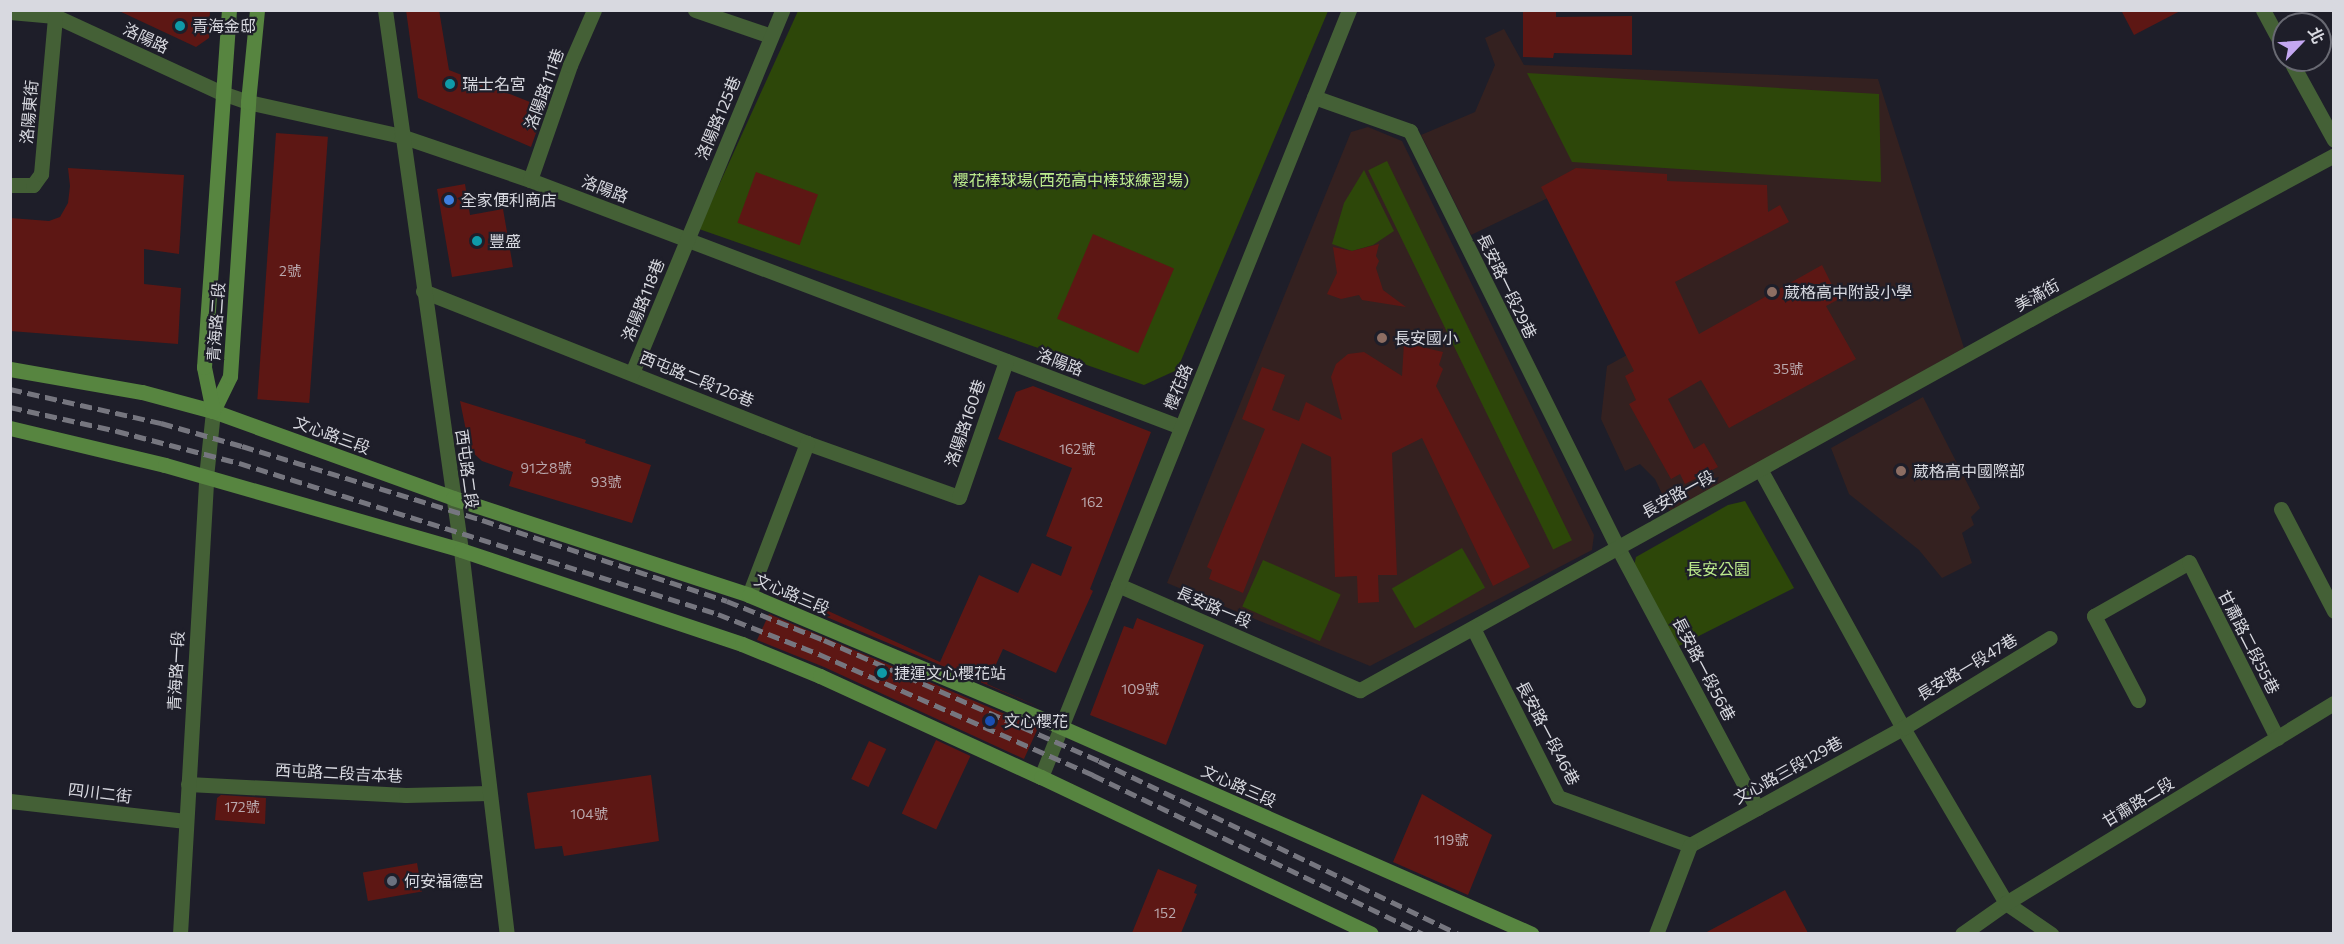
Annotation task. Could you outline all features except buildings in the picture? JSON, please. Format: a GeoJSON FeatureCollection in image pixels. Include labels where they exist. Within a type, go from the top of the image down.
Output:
{"type":"FeatureCollection","features":[{"type":"Feature","properties":{"kind":"main road","name":"青海路二段"},"geometry":{"type":"LineString","coordinates":[[213,411],[204,368],[222,93],[230,10]]}},
{"type":"Feature","properties":{"kind":"main road","name":"青海路二段"},"geometry":{"type":"LineString","coordinates":[[213,411],[230,376],[248,102],[257,10]]}},
{"type":"Feature","properties":{"kind":"main road","name":"文心路三段"},"geometry":{"type":"LineString","coordinates":[[10,369],[142,392],[213,411],[453,498],[749,595],[1060,727],[1532,933]]}},
{"type":"Feature","properties":{"kind":"main road"},"geometry":{"type":"LineString","coordinates":[[10,428],[206,477],[461,550],[742,644],[820,676],[1041,777],[1371,933]]}},
{"type":"Feature","properties":{"kind":"street","name":"西屯路二段"},"geometry":{"type":"LineString","coordinates":[[385,10],[461,550],[488,794],[507,933]]}},
{"type":"Feature","properties":{"kind":"street","name":"洛陽路111巷"},"geometry":{"type":"LineString","coordinates":[[530,180],[570,65],[594,10]]}},
{"type":"Feature","properties":{"kind":"street"},"geometry":{"type":"LineString","coordinates":[[695,10],[771,36]]}},
{"type":"Feature","properties":{"kind":"street","name":"洛陽路125巷"},"geometry":{"type":"LineString","coordinates":[[687,240],[782,10]]}},
{"type":"Feature","properties":{"kind":"street","name":"櫻花路"},"geometry":{"type":"LineString","coordinates":[[1041,777],[1349,10]]}},
{"type":"Feature","properties":{"kind":"street"},"geometry":{"type":"LineString","coordinates":[[2263,10],[2272,27]]}},
{"type":"Feature","properties":{"kind":"street","name":"洛陽路"},"geometry":{"type":"LineString","coordinates":[[10,12],[55,16],[222,93],[248,102],[401,136],[530,180],[1181,427]]}},
{"type":"Feature","properties":{"kind":"street","name":"洛陽東街"},"geometry":{"type":"LineString","coordinates":[[10,185],[33,185],[41,174],[55,16]]}},
{"type":"Feature","properties":{"kind":"street"},"geometry":{"type":"LineString","coordinates":[[2297,72],[2334,140]]}},
{"type":"Feature","properties":{"kind":"street","name":"長安路一段29巷"},"geometry":{"type":"LineString","coordinates":[[1314,97],[1410,131],[1618,548]]}},
{"type":"Feature","properties":{"kind":"street","name":"美滿街"},"geometry":{"type":"LineString","coordinates":[[1760,470],[2055,306],[2334,155]]}},
{"type":"Feature","properties":{"kind":"street","name":"洛陽路118巷"},"geometry":{"type":"LineString","coordinates":[[632,373],[687,240]]}},
{"type":"Feature","properties":{"kind":"street","name":"西屯路二段126巷"},"geometry":{"type":"LineString","coordinates":[[423,291],[807,442],[959,497]]}},
{"type":"Feature","properties":{"kind":"street","name":"洛陽路160巷"},"geometry":{"type":"LineString","coordinates":[[959,497],[1006,361]]}},
{"type":"Feature","properties":{"kind":"street","name":"青海路一段"},"geometry":{"type":"LineString","coordinates":[[180,933],[206,477],[213,411]]}},
{"type":"Feature","properties":{"kind":"street"},"geometry":{"type":"LineString","coordinates":[[749,595],[807,442]]}},
{"type":"Feature","properties":{"kind":"street"},"geometry":{"type":"LineString","coordinates":[[1760,470],[1903,728],[2006,903],[2051,933]]}},
{"type":"Feature","properties":{"kind":"street","name":"長安路一段"},"geometry":{"type":"LineString","coordinates":[[1118,585],[1360,690],[1760,470]]}},
{"type":"Feature","properties":{"kind":"street"},"geometry":{"type":"LineString","coordinates":[[2281,509],[2334,611]]}},
{"type":"Feature","properties":{"kind":"street","name":"長安路一段56巷"},"geometry":{"type":"LineString","coordinates":[[1618,548],[1757,808]]}},
{"type":"Feature","properties":{"kind":"street","name":"甘肅路二段55巷"},"geometry":{"type":"LineString","coordinates":[[2138,700],[2094,616],[2189,562],[2277,738]]}},
{"type":"Feature","properties":{"kind":"street","name":"長安路一段46巷"},"geometry":{"type":"LineString","coordinates":[[1473,628],[1558,797],[1690,845]]}},
{"type":"Feature","properties":{"kind":"street","name":"長安路一段47巷"},"geometry":{"type":"LineString","coordinates":[[1903,728],[2050,638]]}},
{"type":"Feature","properties":{"kind":"street","name":"甘肅路二段"},"geometry":{"type":"LineString","coordinates":[[1962,933],[2006,903],[2334,703]]}},
{"type":"Feature","properties":{"kind":"street","name":"文心路三段129巷"},"geometry":{"type":"LineString","coordinates":[[1690,845],[1903,728]]}},
{"type":"Feature","properties":{"kind":"street","name":"西屯路二段吉本巷"},"geometry":{"type":"LineString","coordinates":[[188,784],[406,795],[488,794]]}},
{"type":"Feature","properties":{"kind":"street","name":"四川二街"},"geometry":{"type":"LineString","coordinates":[[10,801],[186,821]]}},
{"type":"Feature","properties":{"kind":"street"},"geometry":{"type":"LineString","coordinates":[[1656,933],[1690,845]]}},
{"type":"Feature","properties":{"kind":"shaded area","name":"葳格高中附設小學"},"geometry":{"type":"Polygon","coordinates":[[[1504,29],[1524,65],[1878,79],[1964,348],[1671,513],[1655,479],[1640,464],[1625,471],[1601,419],[1607,366],[1627,355],[1552,196],[1471,235],[1421,135],[1475,112],[1495,65],[1485,38],[1504,29]]]}},
{"type":"Feature","properties":{"kind":"shaded area","name":"長安國小"},"geometry":{"type":"Polygon","coordinates":[[[1368,127],[1402,141],[1594,535],[1592,550],[1370,666],[1167,583],[1351,132],[1368,127]]]}},
{"type":"Feature","properties":{"kind":"shaded area","name":"葳格高中國際部"},"geometry":{"type":"Polygon","coordinates":[[[1923,397],[1980,508],[1971,517],[1974,525],[1962,533],[1972,563],[1942,578],[1919,550],[1849,494],[1831,448],[1923,397]]]}},
{"type":"Feature","properties":{"kind":"green space","name":"櫻花棒球場(西苑高中棒球練習場)"},"geometry":{"type":"Polygon","coordinates":[[[798,11],[1328,11],[1177,370],[1144,385],[699,229],[798,11]]]}},
{"type":"Feature","properties":{"kind":"green space"},"geometry":{"type":"Polygon","coordinates":[[[1527,73],[1879,94],[1881,182],[1572,162],[1527,73]]]}},
{"type":"Feature","properties":{"kind":"green space"},"geometry":{"type":"Polygon","coordinates":[[[1387,161],[1572,540],[1553,549],[1368,170],[1387,161]]]}},
{"type":"Feature","properties":{"kind":"green space"},"geometry":{"type":"Polygon","coordinates":[[[1364,170],[1394,231],[1373,245],[1352,251],[1332,244],[1344,203],[1364,170]]]}},
{"type":"Feature","properties":{"kind":"green space","name":"長安公園"},"geometry":{"type":"Polygon","coordinates":[[[1745,501],[1794,588],[1677,647],[1632,575],[1636,557],[1728,505],[1745,501]]]}},
{"type":"Feature","properties":{"kind":"green space"},"geometry":{"type":"Polygon","coordinates":[[[1462,548],[1485,588],[1415,628],[1392,588],[1462,548]]]}},
{"type":"Feature","properties":{"kind":"green space"},"geometry":{"type":"Polygon","coordinates":[[[1263,560],[1341,595],[1320,641],[1242,607],[1263,560]]]}},
{"type":"Feature","properties":{"kind":"railway"},"geometry":{"type":"LineString","coordinates":[[10,389],[161,423],[242,446],[482,520],[727,601],[824,640],[1099,761],[1459,934]]}},
{"type":"Feature","properties":{"kind":"railway"},"geometry":{"type":"LineString","coordinates":[[10,407],[117,431],[239,463],[718,614],[819,654],[1093,775],[1423,934]]}},
{"type":"Feature","properties":{"kind":"place","name":"青海金邸"},"geometry":{"type":"Point","coordinates":[180,26]}},
{"type":"Feature","properties":{"kind":"place","name":"瑞士名宮"},"geometry":{"type":"Point","coordinates":[450,84]}},
{"type":"Feature","properties":{"kind":"place","name":"全家便利商店"},"geometry":{"type":"Point","coordinates":[449,200]}},
{"type":"Feature","properties":{"kind":"place","name":"豐盛"},"geometry":{"type":"Point","coordinates":[477,241]}},
{"type":"Feature","properties":{"kind":"place","name":"葳格高中附設小學"},"geometry":{"type":"Point","coordinates":[1772,292]}},
{"type":"Feature","properties":{"kind":"place","name":"長安國小"},"geometry":{"type":"Point","coordinates":[1382,338]}},
{"type":"Feature","properties":{"kind":"place","name":"葳格高中國際部"},"geometry":{"type":"Point","coordinates":[1901,471]}},
{"type":"Feature","properties":{"kind":"place","name":"捷運文心櫻花站"},"geometry":{"type":"Point","coordinates":[882,673]}},
{"type":"Feature","properties":{"kind":"place","name":"文心櫻花"},"geometry":{"type":"Point","coordinates":[990,721]}},
{"type":"Feature","properties":{"kind":"place","name":"何安福德宮"},"geometry":{"type":"Point","coordinates":[392,881]}}]}
